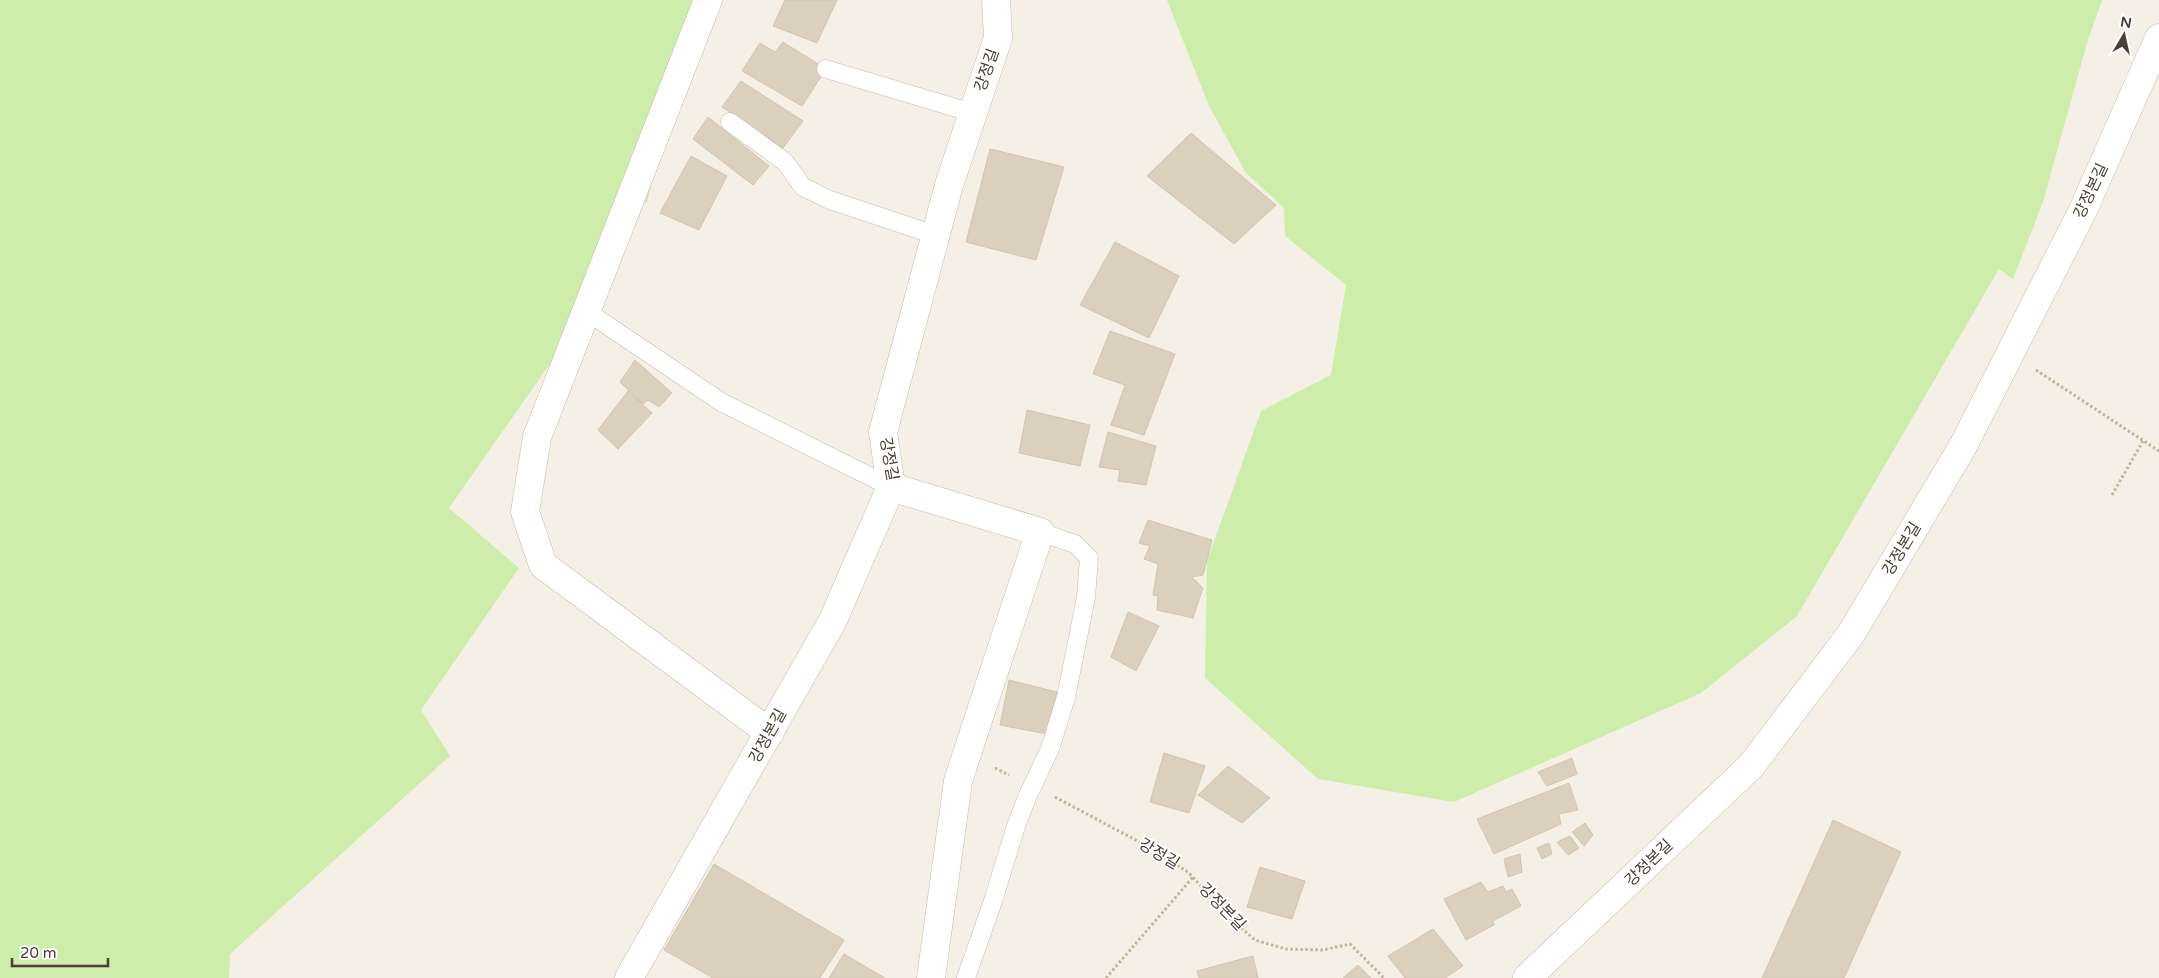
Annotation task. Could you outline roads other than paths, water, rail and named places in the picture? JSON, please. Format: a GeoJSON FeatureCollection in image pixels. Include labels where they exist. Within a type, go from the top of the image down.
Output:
{"type":"FeatureCollection","features":[{"type":"Feature","properties":{"kind":"street"},"geometry":{"type":"LineString","coordinates":[[708,0],[537,436],[525,512],[543,565],[770,733]]}},
{"type":"Feature","properties":{"kind":"street","name":"강정길"},"geometry":{"type":"LineString","coordinates":[[996,0],[998,38],[949,185],[883,432],[891,487],[1040,532]]}},
{"type":"Feature","properties":{"kind":"street","name":"강정본길"},"geometry":{"type":"LineString","coordinates":[[1527,978],[1751,766],[1851,634],[1962,446],[2083,210],[2159,38]]}},
{"type":"Feature","properties":{"kind":"street","name":"강정본길"},"geometry":{"type":"LineString","coordinates":[[629,978],[833,620],[891,487]]}},
{"type":"Feature","properties":{"kind":"street"},"geometry":{"type":"LineString","coordinates":[[931,978],[958,781],[1040,532]]}},
{"type":"Feature","properties":{"kind":"lane"},"geometry":{"type":"LineString","coordinates":[[826,69],[973,113]]}},
{"type":"Feature","properties":{"kind":"lane"},"geometry":{"type":"LineString","coordinates":[[730,122],[785,162],[803,188],[830,200],[936,235]]}},
{"type":"Feature","properties":{"kind":"lane"},"geometry":{"type":"LineString","coordinates":[[586,311],[721,402],[891,487]]}},
{"type":"Feature","properties":{"kind":"lane","name":"강정길"},"geometry":{"type":"LineString","coordinates":[[966,978],[993,901],[1016,826],[1032,786],[1050,749],[1066,697],[1086,597],[1089,558],[1076,544],[1040,532]]}}]}
